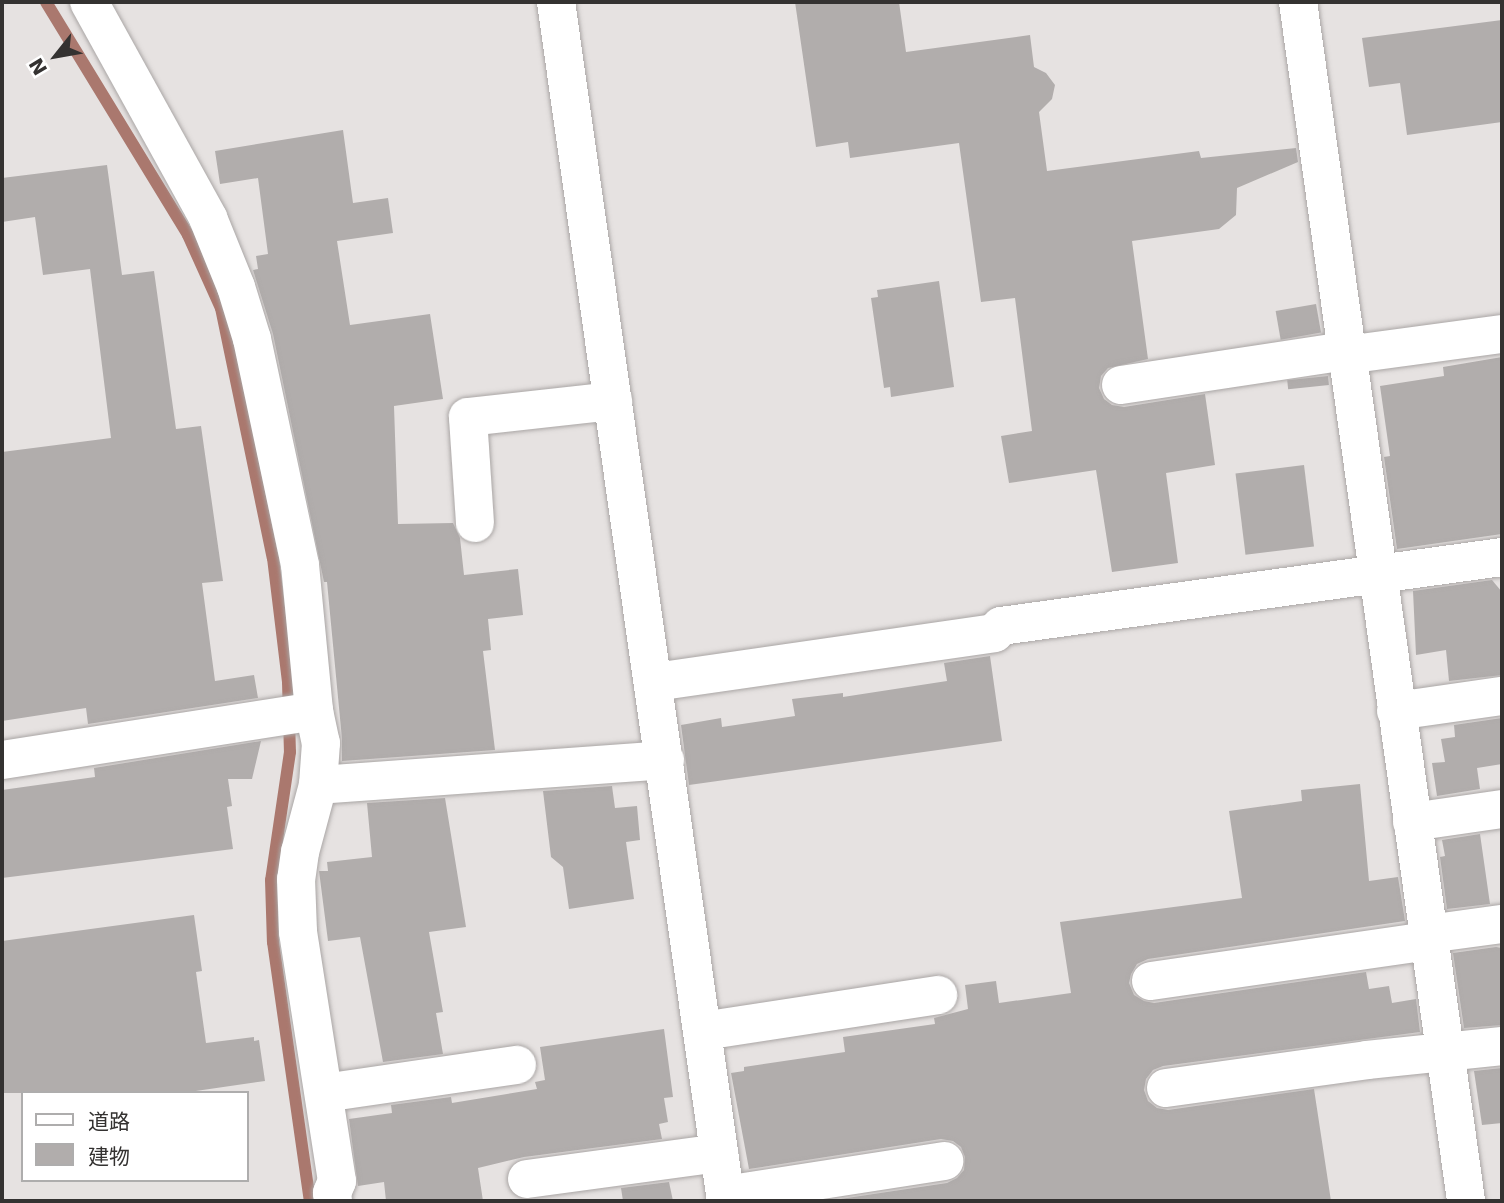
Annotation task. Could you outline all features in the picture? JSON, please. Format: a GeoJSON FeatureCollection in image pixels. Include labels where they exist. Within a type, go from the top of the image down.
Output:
{"type":"FeatureCollection","features":[{"type":"Feature","properties":{"kind":"street"},"geometry":{"type":"LineString","coordinates":[[89,2],[208,218],[236,287],[253,339],[300,565],[298,714],[321,743],[318,785],[300,852],[296,879],[300,961],[304,969],[337,1181],[332,1201]]}},
{"type":"Feature","properties":{"kind":"street"},"geometry":{"type":"LineString","coordinates":[[556,2],[666,760],[726,1198],[944,1161]]}},
{"type":"Feature","properties":{"kind":"street"},"geometry":{"type":"LineString","coordinates":[[1298,2],[1376,574],[1466,1201]]}},
{"type":"Feature","properties":{"kind":"street"},"geometry":{"type":"LineString","coordinates":[[1121,385],[1502,334]]}},
{"type":"Feature","properties":{"kind":"street"},"geometry":{"type":"LineString","coordinates":[[475,523],[468,417],[613,401]]}},
{"type":"Feature","properties":{"kind":"street"},"geometry":{"type":"LineString","coordinates":[[654,682],[994,633],[1001,626],[1502,557]]}},
{"type":"Feature","properties":{"kind":"street"},"geometry":{"type":"LineString","coordinates":[[1396,711],[1502,696]]}},
{"type":"Feature","properties":{"kind":"street"},"geometry":{"type":"LineString","coordinates":[[2,760],[298,714]]}},
{"type":"Feature","properties":{"kind":"street"},"geometry":{"type":"LineString","coordinates":[[318,785],[666,760]]}},
{"type":"Feature","properties":{"kind":"street"},"geometry":{"type":"LineString","coordinates":[[1412,822],[1502,809]]}},
{"type":"Feature","properties":{"kind":"street"},"geometry":{"type":"LineString","coordinates":[[1151,981],[1502,924]]}},
{"type":"Feature","properties":{"kind":"street"},"geometry":{"type":"LineString","coordinates":[[703,1031],[937,995]]}},
{"type":"Feature","properties":{"kind":"street"},"geometry":{"type":"LineString","coordinates":[[1166,1088],[1367,1060],[1502,1046]]}},
{"type":"Feature","properties":{"kind":"street"},"geometry":{"type":"LineString","coordinates":[[324,1093],[517,1065]]}},
{"type":"Feature","properties":{"kind":"street"},"geometry":{"type":"LineString","coordinates":[[527,1179],[719,1153]]}},
{"type":"Feature","properties":{"kind":"building"},"geometry":{"type":"Polygon","coordinates":[[[795,2],[899,2],[906,52],[1030,35],[1034,67],[1046,73],[1055,85],[1052,99],[1039,112],[1047,171],[1199,151],[1201,158],[1296,148],[1298,162],[1237,188],[1236,215],[1219,229],[1132,241],[1148,359],[1108,368],[1101,376],[1099,388],[1104,399],[1112,405],[1124,407],[1205,394],[1215,465],[1166,473],[1178,563],[1112,572],[1096,470],[1009,483],[1001,436],[1032,431],[1015,298],[981,302],[959,143],[850,158],[848,142],[816,147],[795,2]]]}},
{"type":"Feature","properties":{"kind":"building"},"geometry":{"type":"Polygon","coordinates":[[[1502,20],[1502,122],[1407,135],[1400,83],[1369,87],[1362,38],[1502,20]]]}},
{"type":"Feature","properties":{"kind":"building"},"geometry":{"type":"Polygon","coordinates":[[[343,130],[353,203],[388,198],[393,233],[337,241],[350,325],[430,314],[443,399],[394,406],[398,524],[453,523],[460,538],[464,575],[518,569],[523,615],[488,619],[491,650],[483,651],[495,750],[342,761],[327,582],[324,582],[273,334],[253,270],[258,269],[256,256],[268,254],[258,178],[220,184],[215,151],[343,130]]]}},
{"type":"Feature","properties":{"kind":"building"},"geometry":{"type":"Polygon","coordinates":[[[107,165],[122,275],[154,271],[176,429],[201,426],[223,581],[202,583],[215,681],[254,675],[258,698],[88,724],[86,708],[2,721],[2,452],[111,438],[90,269],[43,275],[35,217],[2,222],[2,178],[107,165]]]}},
{"type":"Feature","properties":{"kind":"building"},"geometry":{"type":"Polygon","coordinates":[[[939,281],[954,387],[891,397],[890,387],[884,388],[871,298],[878,297],[877,290],[939,281]]]}},
{"type":"Feature","properties":{"kind":"building"},"geometry":{"type":"Polygon","coordinates":[[[1316,304],[1321,333],[1281,340],[1276,311],[1316,304]]]}},
{"type":"Feature","properties":{"kind":"building"},"geometry":{"type":"Polygon","coordinates":[[[1502,357],[1502,534],[1397,549],[1384,457],[1390,456],[1380,386],[1444,376],[1443,367],[1502,357]]]}},
{"type":"Feature","properties":{"kind":"building"},"geometry":{"type":"Polygon","coordinates":[[[1328,376],[1329,385],[1288,389],[1287,380],[1328,376]]]}},
{"type":"Feature","properties":{"kind":"building"},"geometry":{"type":"Polygon","coordinates":[[[1304,465],[1314,546],[1246,555],[1236,473],[1304,465]]]}},
{"type":"Feature","properties":{"kind":"building"},"geometry":{"type":"Polygon","coordinates":[[[1492,580],[1502,592],[1502,675],[1449,681],[1446,650],[1416,655],[1413,591],[1492,580]]]}},
{"type":"Feature","properties":{"kind":"building"},"geometry":{"type":"Polygon","coordinates":[[[990,656],[1002,741],[689,785],[681,725],[721,718],[722,727],[795,716],[792,699],[843,693],[843,697],[947,681],[944,663],[990,656]]]}},
{"type":"Feature","properties":{"kind":"building"},"geometry":{"type":"Polygon","coordinates":[[[1502,718],[1502,764],[1477,768],[1480,789],[1437,796],[1432,763],[1445,762],[1441,739],[1455,737],[1454,725],[1502,718]]]}},
{"type":"Feature","properties":{"kind":"building"},"geometry":{"type":"Polygon","coordinates":[[[261,741],[252,779],[228,779],[232,806],[227,807],[233,849],[2,878],[2,790],[95,777],[94,768],[261,741]]]}},
{"type":"Feature","properties":{"kind":"building"},"geometry":{"type":"Polygon","coordinates":[[[1360,784],[1369,881],[1398,877],[1405,921],[1148,959],[1137,964],[1129,983],[1134,995],[1154,1003],[1366,972],[1369,989],[1389,986],[1392,1003],[1416,999],[1420,1032],[1163,1066],[1153,1070],[1146,1079],[1144,1090],[1148,1101],[1157,1108],[1168,1110],[1314,1089],[1331,1201],[827,1201],[947,1183],[957,1178],[964,1170],[965,1157],[961,1147],[953,1141],[941,1139],[749,1169],[731,1073],[744,1071],[744,1067],[845,1052],[843,1037],[935,1024],[934,1018],[968,1009],[965,985],[996,981],[999,1003],[1071,993],[1060,922],[1242,898],[1229,811],[1302,801],[1301,790],[1360,784]]]}},
{"type":"Feature","properties":{"kind":"building"},"geometry":{"type":"Polygon","coordinates":[[[612,786],[615,808],[637,806],[640,840],[626,842],[634,899],[569,909],[563,867],[551,857],[543,791],[612,786]]]}},
{"type":"Feature","properties":{"kind":"building"},"geometry":{"type":"Polygon","coordinates":[[[445,798],[466,927],[429,932],[443,1012],[436,1013],[443,1054],[383,1062],[360,937],[328,941],[319,871],[328,871],[327,862],[372,857],[367,803],[445,798]]]}},
{"type":"Feature","properties":{"kind":"building"},"geometry":{"type":"Polygon","coordinates":[[[1480,834],[1490,904],[1447,909],[1440,857],[1445,856],[1442,840],[1480,834]]]}},
{"type":"Feature","properties":{"kind":"building"},"geometry":{"type":"Polygon","coordinates":[[[194,915],[202,971],[196,972],[206,1043],[254,1037],[254,1041],[259,1040],[265,1081],[196,1091],[2,1093],[2,941],[194,915]]]}},
{"type":"Feature","properties":{"kind":"building"},"geometry":{"type":"Polygon","coordinates":[[[1502,948],[1502,1025],[1464,1028],[1453,953],[1502,948]]]}},
{"type":"Feature","properties":{"kind":"building"},"geometry":{"type":"Polygon","coordinates":[[[664,1029],[673,1097],[664,1098],[668,1122],[659,1124],[662,1139],[524,1157],[478,1168],[483,1201],[386,1201],[384,1182],[358,1186],[349,1119],[392,1113],[391,1105],[451,1097],[452,1103],[537,1089],[535,1082],[545,1080],[540,1047],[664,1029]]]}},
{"type":"Feature","properties":{"kind":"building"},"geometry":{"type":"Polygon","coordinates":[[[1502,1068],[1502,1123],[1482,1125],[1474,1071],[1502,1068]]]}},
{"type":"Feature","properties":{"kind":"building"},"geometry":{"type":"Polygon","coordinates":[[[669,1182],[673,1201],[623,1201],[621,1188],[669,1182]]]}},
{"type":"Feature","properties":{"kind":"waterway"},"geometry":{"type":"LineString","coordinates":[[46,2],[188,235],[221,308],[273,558],[288,682],[290,752],[271,880],[273,942],[310,1201]]}}]}
